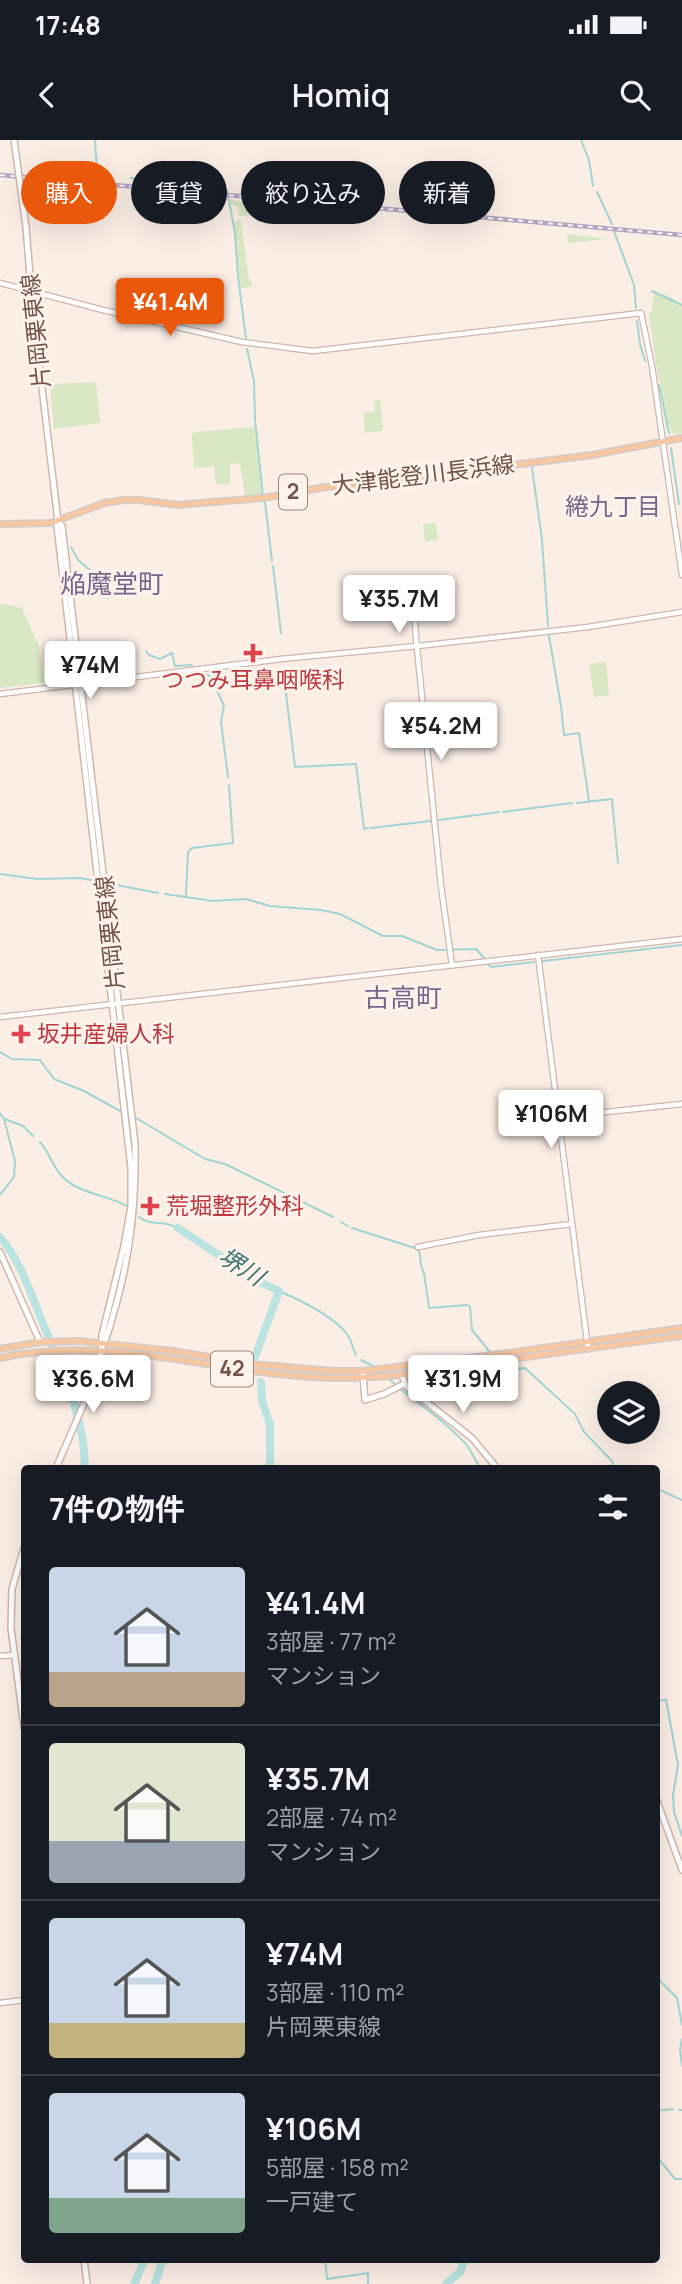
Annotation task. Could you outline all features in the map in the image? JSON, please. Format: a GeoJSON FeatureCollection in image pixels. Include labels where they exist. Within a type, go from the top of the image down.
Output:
{"type":"FeatureCollection","features":[{"type":"Feature","properties":{"kind":"main road","name":"片岡栗東線"},"geometry":{"type":"LineString","coordinates":[[14,140],[58,522],[62,526],[77,686],[135,1144],[135,1195],[131,1241],[124,1275],[85,1401],[57,1465]]}},
{"type":"Feature","properties":{"kind":"main road","name":"大津能登川長浜線"},"geometry":{"type":"LineString","coordinates":[[0,524],[58,522],[112,501],[139,500],[178,505],[248,500],[326,487],[444,477],[592,455],[682,438]]}},
{"type":"Feature","properties":{"kind":"main road"},"geometry":{"type":"LineString","coordinates":[[0,1252],[40,1342]]}},
{"type":"Feature","properties":{"kind":"main road","name":"42"},"geometry":{"type":"LineString","coordinates":[[0,1349],[40,1342],[80,1340],[252,1364],[402,1375],[682,1328]]}},
{"type":"Feature","properties":{"kind":"main road","name":"42"},"geometry":{"type":"LineString","coordinates":[[0,1358],[52,1350],[102,1351],[170,1358],[255,1372],[342,1378],[587,1345],[682,1336]]}},
{"type":"Feature","properties":{"kind":"main road"},"geometry":{"type":"LineString","coordinates":[[363,1374],[365,1400],[404,1384]]}},
{"type":"Feature","properties":{"kind":"main road"},"geometry":{"type":"LineString","coordinates":[[402,1375],[404,1384],[472,1438],[494,1465]]}},
{"type":"Feature","properties":{"kind":"main road"},"geometry":{"type":"LineString","coordinates":[[21,1558],[12,1589],[11,1628],[21,1703]]}},
{"type":"Feature","properties":{"kind":"main road"},"geometry":{"type":"LineString","coordinates":[[660,1809],[682,1870]]}},
{"type":"Feature","properties":{"kind":"main road"},"geometry":{"type":"LineString","coordinates":[[84,2263],[87,2284]]}},
{"type":"Feature","properties":{"kind":"street"},"geometry":{"type":"LineString","coordinates":[[0,283],[242,342],[313,351],[641,313],[682,575]]}},
{"type":"Feature","properties":{"kind":"street"},"geometry":{"type":"LineString","coordinates":[[411,585],[415,601],[441,886],[452,965]]}},
{"type":"Feature","properties":{"kind":"street"},"geometry":{"type":"LineString","coordinates":[[0,694],[281,659],[588,627],[682,612]]}},
{"type":"Feature","properties":{"kind":"street"},"geometry":{"type":"LineString","coordinates":[[0,1017],[682,939]]}},
{"type":"Feature","properties":{"kind":"street"},"geometry":{"type":"LineString","coordinates":[[538,956],[587,1345]]}},
{"type":"Feature","properties":{"kind":"street"},"geometry":{"type":"LineString","coordinates":[[559,1116],[682,1104]]}},
{"type":"Feature","properties":{"kind":"street"},"geometry":{"type":"LineString","coordinates":[[418,1247],[479,1235],[572,1224]]}},
{"type":"Feature","properties":{"kind":"street"},"geometry":{"type":"LineString","coordinates":[[0,1656],[15,1655]]}},
{"type":"Feature","properties":{"kind":"street"},"geometry":{"type":"LineString","coordinates":[[0,2003],[21,2000]]}},
{"type":"Feature","properties":{"kind":"green space"},"geometry":{"type":"Polygon","coordinates":[[[230,200],[241,201],[241,217],[238,206],[231,205],[230,200]]]}},
{"type":"Feature","properties":{"kind":"green space"},"geometry":{"type":"Polygon","coordinates":[[[241,220],[252,286],[240,288],[234,221],[241,220]]]}},
{"type":"Feature","properties":{"kind":"green space"},"geometry":{"type":"Polygon","coordinates":[[[567,234],[607,239],[568,243],[567,234]]]}},
{"type":"Feature","properties":{"kind":"green space"},"geometry":{"type":"Polygon","coordinates":[[[654,292],[664,294],[682,304],[682,433],[672,434],[663,406],[649,318],[653,309],[654,292]]]}},
{"type":"Feature","properties":{"kind":"green space"},"geometry":{"type":"Polygon","coordinates":[[[96,382],[100,423],[54,429],[50,387],[52,384],[96,382]]]}},
{"type":"Feature","properties":{"kind":"green space"},"geometry":{"type":"Polygon","coordinates":[[[380,400],[383,428],[381,431],[365,433],[363,413],[375,411],[374,401],[380,400]]]}},
{"type":"Feature","properties":{"kind":"green space"},"geometry":{"type":"Polygon","coordinates":[[[255,427],[262,495],[245,496],[240,463],[230,464],[230,483],[216,485],[214,466],[194,468],[192,434],[255,427]]]}},
{"type":"Feature","properties":{"kind":"green space"},"geometry":{"type":"Polygon","coordinates":[[[436,523],[438,540],[425,542],[423,524],[436,523]]]}},
{"type":"Feature","properties":{"kind":"green space"},"geometry":{"type":"Polygon","coordinates":[[[0,603],[22,608],[39,646],[45,683],[0,688],[0,603]]]}},
{"type":"Feature","properties":{"kind":"green space"},"geometry":{"type":"Polygon","coordinates":[[[606,662],[609,695],[594,697],[589,664],[606,662]]]}},
{"type":"Feature","properties":{"kind":"waterway"},"geometry":{"type":"LineString","coordinates":[[95,140],[96,161]]}},
{"type":"Feature","properties":{"kind":"waterway"},"geometry":{"type":"LineString","coordinates":[[581,140],[589,160],[593,186]]}},
{"type":"Feature","properties":{"kind":"waterway"},"geometry":{"type":"LineString","coordinates":[[227,190],[235,233],[246,338]]}},
{"type":"Feature","properties":{"kind":"waterway"},"geometry":{"type":"LineString","coordinates":[[597,192],[612,224]]}},
{"type":"Feature","properties":{"kind":"waterway"},"geometry":{"type":"LineString","coordinates":[[614,231],[634,285],[636,308]]}},
{"type":"Feature","properties":{"kind":"waterway"},"geometry":{"type":"LineString","coordinates":[[652,291],[682,305]]}},
{"type":"Feature","properties":{"kind":"waterway"},"geometry":{"type":"LineString","coordinates":[[637,321],[645,361]]}},
{"type":"Feature","properties":{"kind":"waterway"},"geometry":{"type":"LineString","coordinates":[[247,349],[254,381],[263,496]]}},
{"type":"Feature","properties":{"kind":"waterway"},"geometry":{"type":"LineString","coordinates":[[659,385],[669,433]]}},
{"type":"Feature","properties":{"kind":"waterway"},"geometry":{"type":"LineString","coordinates":[[676,436],[682,435]]}},
{"type":"Feature","properties":{"kind":"waterway"},"geometry":{"type":"LineString","coordinates":[[671,448],[679,504]]}},
{"type":"Feature","properties":{"kind":"waterway"},"geometry":{"type":"LineString","coordinates":[[532,467],[542,540],[548,626]]}},
{"type":"Feature","properties":{"kind":"waterway"},"geometry":{"type":"LineString","coordinates":[[265,502],[272,561]]}},
{"type":"Feature","properties":{"kind":"waterway"},"geometry":{"type":"LineString","coordinates":[[71,547],[78,560],[91,571],[100,591],[107,598],[137,589]]}},
{"type":"Feature","properties":{"kind":"waterway"},"geometry":{"type":"LineString","coordinates":[[273,566],[281,633]]}},
{"type":"Feature","properties":{"kind":"waterway"},"geometry":{"type":"LineString","coordinates":[[549,636],[564,735],[579,733],[589,801]]}},
{"type":"Feature","properties":{"kind":"waterway"},"geometry":{"type":"LineString","coordinates":[[146,651],[160,659],[172,653],[175,666],[192,665]]}},
{"type":"Feature","properties":{"kind":"waterway"},"geometry":{"type":"LineString","coordinates":[[204,674],[218,679],[216,688],[224,706],[221,722],[228,777]]}},
{"type":"Feature","properties":{"kind":"waterway"},"geometry":{"type":"LineString","coordinates":[[284,677],[295,767],[356,764],[364,829],[368,828]]}},
{"type":"Feature","properties":{"kind":"waterway"},"geometry":{"type":"LineString","coordinates":[[186,895],[188,852],[192,848],[233,843],[229,785]]}},
{"type":"Feature","properties":{"kind":"waterway"},"geometry":{"type":"LineString","coordinates":[[577,803],[612,799],[618,863]]}},
{"type":"Feature","properties":{"kind":"waterway"},"geometry":{"type":"LineString","coordinates":[[503,812],[572,803]]}},
{"type":"Feature","properties":{"kind":"waterway"},"geometry":{"type":"LineString","coordinates":[[439,820],[499,812]]}},
{"type":"Feature","properties":{"kind":"waterway"},"geometry":{"type":"LineString","coordinates":[[371,828],[431,821]]}},
{"type":"Feature","properties":{"kind":"waterway"},"geometry":{"type":"LineString","coordinates":[[0,874],[37,879],[80,878],[158,893]]}},
{"type":"Feature","properties":{"kind":"waterway"},"geometry":{"type":"LineString","coordinates":[[165,894],[213,901],[246,899],[270,906],[321,910],[340,914],[383,936],[402,936],[437,950],[476,949],[485,959]]}},
{"type":"Feature","properties":{"kind":"waterway"},"geometry":{"type":"LineString","coordinates":[[543,961],[682,945]]}},
{"type":"Feature","properties":{"kind":"waterway"},"geometry":{"type":"LineString","coordinates":[[488,964],[491,967],[534,962]]}},
{"type":"Feature","properties":{"kind":"waterway"},"geometry":{"type":"LineString","coordinates":[[0,1052],[12,1059],[40,1060],[54,1079],[84,1091],[122,1112]]}},
{"type":"Feature","properties":{"kind":"waterway"},"geometry":{"type":"LineString","coordinates":[[0,1113],[15,1161],[14,1177],[0,1195]]}},
{"type":"Feature","properties":{"kind":"waterway"},"geometry":{"type":"LineString","coordinates":[[136,1118],[205,1159],[225,1164],[333,1217]]}},
{"type":"Feature","properties":{"kind":"waterway"},"geometry":{"type":"LineString","coordinates":[[5,1119],[23,1126],[33,1136]]}},
{"type":"Feature","properties":{"kind":"waterway"},"geometry":{"type":"LineString","coordinates":[[40,1142],[67,1181],[83,1190],[127,1206]]}},
{"type":"Feature","properties":{"kind":"waterway"},"geometry":{"type":"LineString","coordinates":[[139,1217],[148,1222],[178,1228]]}},
{"type":"Feature","properties":{"kind":"waterway"},"geometry":{"type":"LineString","coordinates":[[341,1222],[348,1226]]}},
{"type":"Feature","properties":{"kind":"waterway","name":"堺川"},"geometry":{"type":"LineString","coordinates":[[178,1228],[258,1281],[279,1291],[255,1357]]}},
{"type":"Feature","properties":{"kind":"waterway"},"geometry":{"type":"LineString","coordinates":[[352,1228],[418,1249],[429,1308],[470,1307],[472,1330],[490,1352]]}},
{"type":"Feature","properties":{"kind":"waterway"},"geometry":{"type":"LineString","coordinates":[[0,1237],[21,1271],[66,1381],[82,1436],[84,1465]]}},
{"type":"Feature","properties":{"kind":"waterway"},"geometry":{"type":"LineString","coordinates":[[279,1291],[325,1315],[341,1327],[351,1341],[356,1355]]}},
{"type":"Feature","properties":{"kind":"waterway"},"geometry":{"type":"LineString","coordinates":[[493,1357],[507,1368],[525,1368],[575,1414],[584,1432],[614,1465]]}},
{"type":"Feature","properties":{"kind":"waterway"},"geometry":{"type":"LineString","coordinates":[[361,1360],[373,1366]]}},
{"type":"Feature","properties":{"kind":"waterway"},"geometry":{"type":"LineString","coordinates":[[389,1379],[395,1384]]}},
{"type":"Feature","properties":{"kind":"waterway","name":"堺川"},"geometry":{"type":"LineString","coordinates":[[261,1382],[262,1401],[270,1424],[270,1465]]}},
{"type":"Feature","properties":{"kind":"waterway"},"geometry":{"type":"LineString","coordinates":[[400,1389],[458,1436],[479,1465]]}},
{"type":"Feature","properties":{"kind":"waterway"},"geometry":{"type":"LineString","coordinates":[[660,1490],[682,1500]]}},
{"type":"Feature","properties":{"kind":"waterway"},"geometry":{"type":"LineString","coordinates":[[660,1701],[666,1700],[678,1765],[673,1795],[674,1812],[682,1836]]}},
{"type":"Feature","properties":{"kind":"waterway"},"geometry":{"type":"LineString","coordinates":[[660,1981],[677,1998],[682,2025]]}},
{"type":"Feature","properties":{"kind":"waterway"},"geometry":{"type":"LineString","coordinates":[[682,2039],[682,2066]]}},
{"type":"Feature","properties":{"kind":"waterway"},"geometry":{"type":"LineString","coordinates":[[660,2111],[673,2109]]}},
{"type":"Feature","properties":{"kind":"waterway"},"geometry":{"type":"LineString","coordinates":[[660,2160],[675,2179],[682,2179]]}},
{"type":"Feature","properties":{"kind":"waterway"},"geometry":{"type":"LineString","coordinates":[[134,2284],[143,2263]]}},
{"type":"Feature","properties":{"kind":"waterway"},"geometry":{"type":"LineString","coordinates":[[155,2284],[162,2263]]}},
{"type":"Feature","properties":{"kind":"waterway"},"geometry":{"type":"LineString","coordinates":[[325,2263],[327,2279],[368,2273],[368,2284]]}},
{"type":"Feature","properties":{"kind":"waterway","name":"堺川"},"geometry":{"type":"LineString","coordinates":[[446,2284],[460,2272],[463,2263]]}},
{"type":"Feature","properties":{"kind":"railway"},"geometry":{"type":"LineString","coordinates":[[0,175],[682,235]]}},
{"type":"Feature","properties":{"kind":"place","name":"つつみ耳鼻咽喉科"},"geometry":{"type":"Point","coordinates":[253,653]}},
{"type":"Feature","properties":{"kind":"place","name":"坂井産婦人科"},"geometry":{"type":"Point","coordinates":[21,1034]}},
{"type":"Feature","properties":{"kind":"place","name":"荒堀整形外科"},"geometry":{"type":"Point","coordinates":[150,1206]}},
{"type":"Feature","properties":{"kind":"district","name":"綣九丁目"},"geometry":{"type":"Point","coordinates":[613,507]}},
{"type":"Feature","properties":{"kind":"district","name":"焔魔堂町"},"geometry":{"type":"Point","coordinates":[112,584]}},
{"type":"Feature","properties":{"kind":"district","name":"古高町"},"geometry":{"type":"Point","coordinates":[403,998]}}]}
